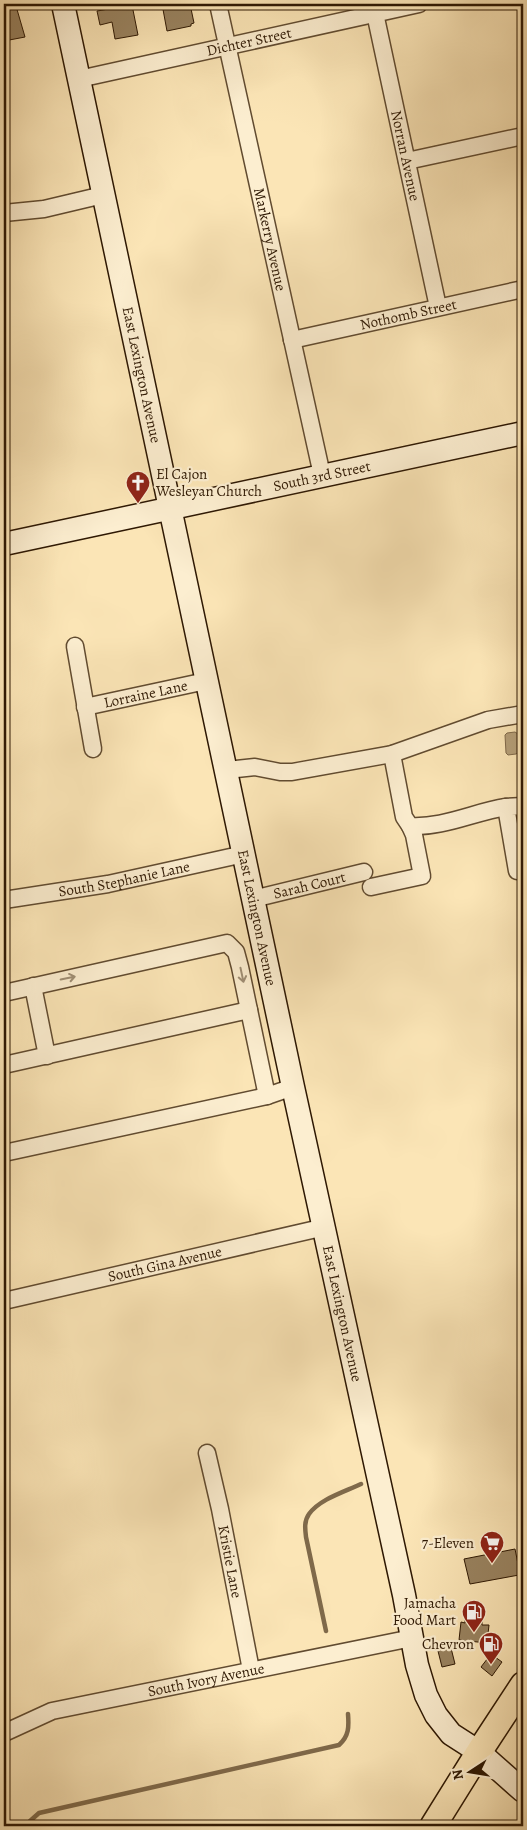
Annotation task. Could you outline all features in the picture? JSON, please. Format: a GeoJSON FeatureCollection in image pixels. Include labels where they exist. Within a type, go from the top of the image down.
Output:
{"type":"FeatureCollection","features":[{"type":"Feature","properties":{"kind":"main road"},"geometry":{"type":"LineString","coordinates":[[433,1826],[523,1685]]}},
{"type":"Feature","properties":{"kind":"street","name":"East Lexington Avenue"},"geometry":{"type":"LineString","coordinates":[[63,4],[206,681],[227,770],[293,1087],[325,1227],[422,1684],[436,1716],[451,1734],[479,1752],[523,1791]]}},
{"type":"Feature","properties":{"kind":"street","name":"Markerry Avenue"},"geometry":{"type":"LineString","coordinates":[[218,4],[322,475]]}},
{"type":"Feature","properties":{"kind":"street","name":"Dichter Street"},"geometry":{"type":"LineString","coordinates":[[79,80],[374,9],[419,4]]}},
{"type":"Feature","properties":{"kind":"street","name":"Norran Avenue"},"geometry":{"type":"LineString","coordinates":[[374,9],[438,307]]}},
{"type":"Feature","properties":{"kind":"street"},"geometry":{"type":"LineString","coordinates":[[407,161],[523,136]]}},
{"type":"Feature","properties":{"kind":"street"},"geometry":{"type":"LineString","coordinates":[[4,213],[44,209],[103,195]]}},
{"type":"Feature","properties":{"kind":"street","name":"Nothomb Street"},"geometry":{"type":"LineString","coordinates":[[292,340],[523,289]]}},
{"type":"Feature","properties":{"kind":"street","name":"South 3rd Street"},"geometry":{"type":"LineString","coordinates":[[4,544],[523,432]]}},
{"type":"Feature","properties":{"kind":"street","name":"Lorraine Lane"},"geometry":{"type":"LineString","coordinates":[[75,646],[93,749]]}},
{"type":"Feature","properties":{"kind":"street","name":"Lorraine Lane"},"geometry":{"type":"LineString","coordinates":[[85,707],[206,681]]}},
{"type":"Feature","properties":{"kind":"street"},"geometry":{"type":"LineString","coordinates":[[227,770],[255,767],[280,772],[292,772],[392,754],[425,744],[488,720],[523,714]]}},
{"type":"Feature","properties":{"kind":"street"},"geometry":{"type":"LineString","coordinates":[[392,754],[404,817],[410,826],[426,827],[486,810],[523,806]]}},
{"type":"Feature","properties":{"kind":"street"},"geometry":{"type":"LineString","coordinates":[[506,807],[517,870]]}},
{"type":"Feature","properties":{"kind":"street","name":"Sarah Court"},"geometry":{"type":"LineString","coordinates":[[253,899],[368,879],[422,876],[414,834],[410,826]]}},
{"type":"Feature","properties":{"kind":"street","name":"South Stephanie Lane"},"geometry":{"type":"LineString","coordinates":[[4,900],[108,884],[244,854]]}},
{"type":"Feature","properties":{"kind":"street"},"geometry":{"type":"LineString","coordinates":[[4,993],[227,943],[236,952],[267,1096]]}},
{"type":"Feature","properties":{"kind":"street"},"geometry":{"type":"LineString","coordinates":[[33,986],[47,1056]]}},
{"type":"Feature","properties":{"kind":"street"},"geometry":{"type":"LineString","coordinates":[[4,1065],[249,1010]]}},
{"type":"Feature","properties":{"kind":"street"},"geometry":{"type":"LineString","coordinates":[[4,1153],[267,1096],[293,1087]]}},
{"type":"Feature","properties":{"kind":"street","name":"South Gina Avenue"},"geometry":{"type":"LineString","coordinates":[[4,1301],[325,1227]]}},
{"type":"Feature","properties":{"kind":"street","name":"Kristie Lane"},"geometry":{"type":"LineString","coordinates":[[207,1453],[220,1509],[251,1670]]}},
{"type":"Feature","properties":{"kind":"street","name":"South Ivory Avenue"},"geometry":{"type":"LineString","coordinates":[[4,1733],[52,1711],[412,1638]]}},
{"type":"Feature","properties":{"kind":"shaded area"},"geometry":{"type":"Polygon","coordinates":[[[515,732],[518,734],[519,752],[508,755],[506,753],[505,735],[515,732]]]}},
{"type":"Feature","properties":{"kind":"building"},"geometry":{"type":"Polygon","coordinates":[[[162,4],[190,4],[194,23],[191,26],[167,31],[162,4]]]}},
{"type":"Feature","properties":{"kind":"building"},"geometry":{"type":"Polygon","coordinates":[[[132,5],[138,35],[115,39],[112,22],[100,25],[97,11],[132,5]]]}},
{"type":"Feature","properties":{"kind":"building"},"geometry":{"type":"Polygon","coordinates":[[[16,6],[25,37],[4,41],[4,9],[16,6]]]}},
{"type":"Feature","properties":{"kind":"building","name":"7-Eleven"},"geometry":{"type":"Polygon","coordinates":[[[515,1549],[519,1575],[470,1584],[464,1559],[515,1549]]]}},
{"type":"Feature","properties":{"kind":"building","name":"Jamacha Food Mart"},"geometry":{"type":"Polygon","coordinates":[[[465,1618],[482,1619],[482,1625],[489,1625],[487,1643],[459,1640],[461,1622],[465,1623],[465,1618]]]}},
{"type":"Feature","properties":{"kind":"building","name":"Chevron"},"geometry":{"type":"Polygon","coordinates":[[[451,1648],[455,1664],[442,1667],[438,1651],[451,1648]]]}},
{"type":"Feature","properties":{"kind":"building","name":"Chevron"},"geometry":{"type":"Polygon","coordinates":[[[491,1654],[502,1662],[492,1676],[481,1667],[491,1654]]]}},
{"type":"Feature","properties":{"kind":"waterway"},"geometry":{"type":"LineString","coordinates":[[326,1631],[306,1537],[307,1517],[319,1504],[361,1484]]}},
{"type":"Feature","properties":{"kind":"waterway"},"geometry":{"type":"LineString","coordinates":[[29,1826],[30,1821],[39,1813],[339,1745],[348,1731],[348,1714]]}},
{"type":"Feature","properties":{"kind":"place","name":"El Cajon Wesleyan Church"},"geometry":{"type":"Point","coordinates":[138,504]}},
{"type":"Feature","properties":{"kind":"place","name":"7-Eleven"},"geometry":{"type":"Point","coordinates":[492,1564]}},
{"type":"Feature","properties":{"kind":"place","name":"Jamacha Food Mart"},"geometry":{"type":"Point","coordinates":[474,1633]}},
{"type":"Feature","properties":{"kind":"place","name":"Chevron"},"geometry":{"type":"Point","coordinates":[491,1665]}}]}
